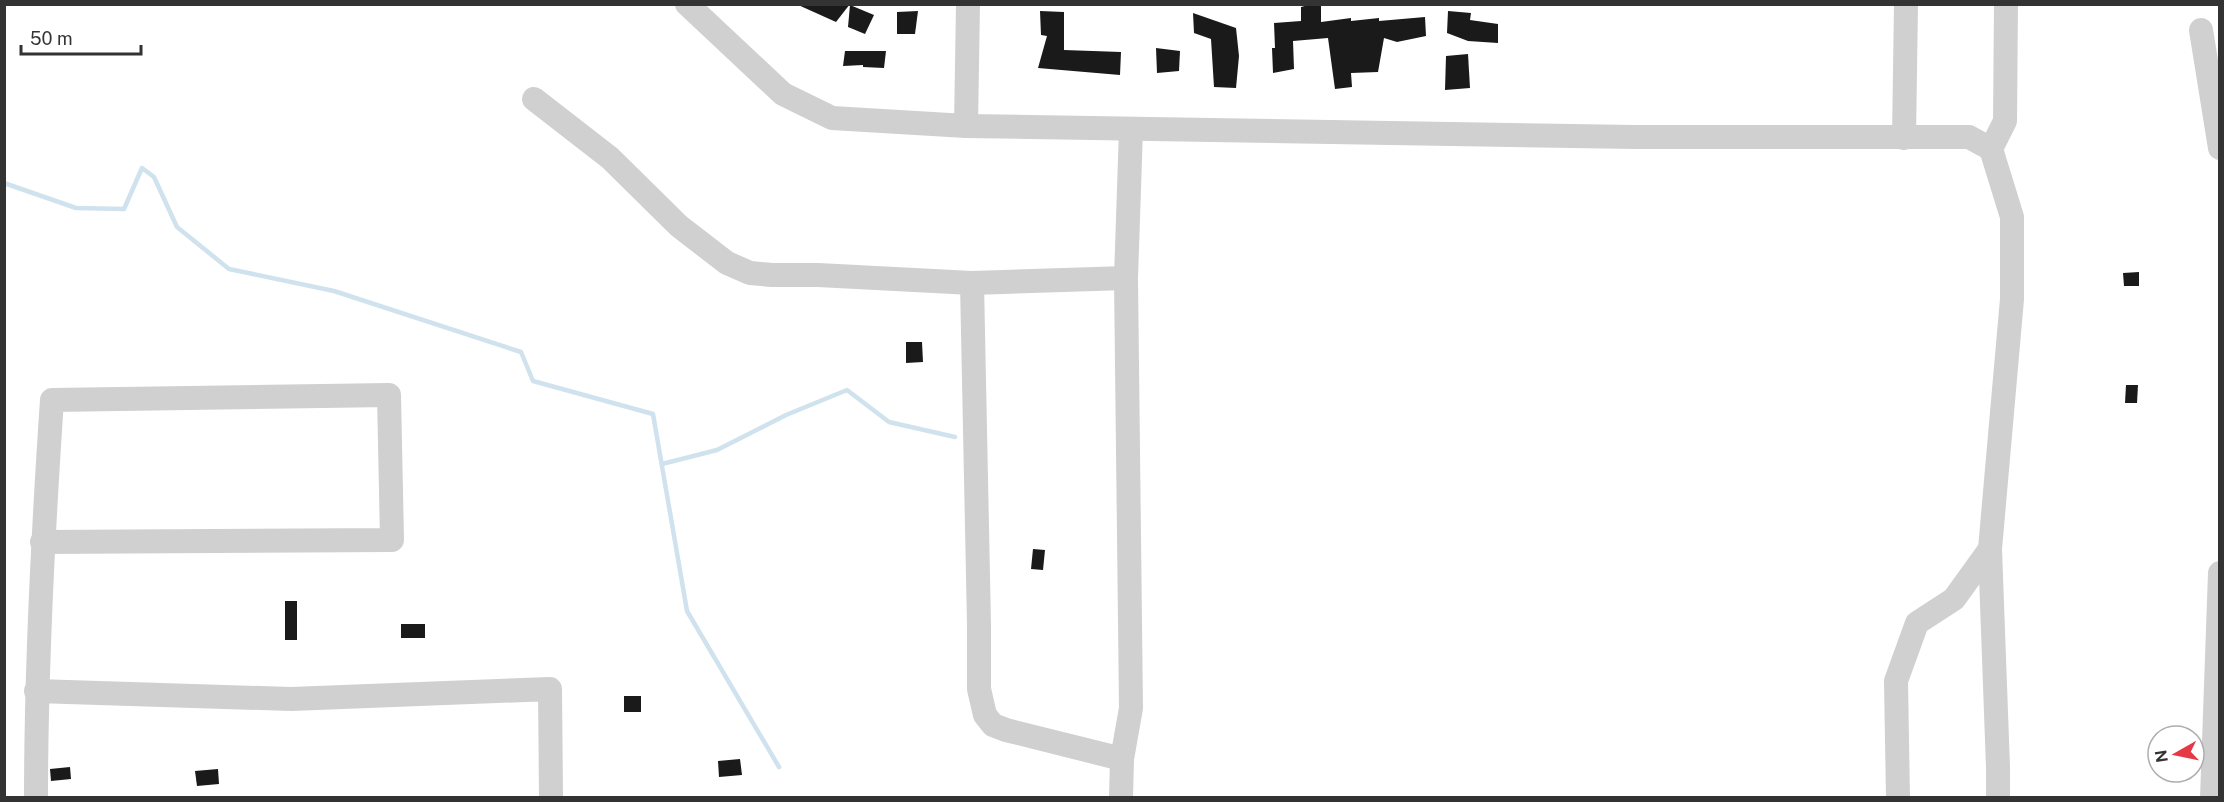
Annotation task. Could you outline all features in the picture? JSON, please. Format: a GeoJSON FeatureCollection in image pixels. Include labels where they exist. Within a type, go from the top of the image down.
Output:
{"type":"FeatureCollection","features":[{"type":"Feature","properties":{"kind":"street"},"geometry":{"type":"LineString","coordinates":[[687,4],[783,94],[832,118],[966,126],[1131,129],[1635,137],[1969,137],[1991,149]]}},
{"type":"Feature","properties":{"kind":"street"},"geometry":{"type":"LineString","coordinates":[[966,126],[968,4]]}},
{"type":"Feature","properties":{"kind":"street"},"geometry":{"type":"LineString","coordinates":[[1904,138],[1906,4]]}},
{"type":"Feature","properties":{"kind":"street"},"geometry":{"type":"LineString","coordinates":[[1998,798],[1989,549],[2012,299],[2012,217],[1991,149],[2005,121],[2006,4]]}},
{"type":"Feature","properties":{"kind":"street"},"geometry":{"type":"LineString","coordinates":[[2201,30],[2220,148]]}},
{"type":"Feature","properties":{"kind":"street"},"geometry":{"type":"LineString","coordinates":[[534,99],[610,158],[679,226],[727,264],[750,273],[972,283],[1126,278]]}},
{"type":"Feature","properties":{"kind":"street"},"geometry":{"type":"LineString","coordinates":[[1121,798],[1122,759],[1131,708],[1126,278],[1131,129]]}},
{"type":"Feature","properties":{"kind":"street"},"geometry":{"type":"LineString","coordinates":[[972,283],[979,689],[985,715],[993,725],[1006,730],[1122,759]]}},
{"type":"Feature","properties":{"kind":"street"},"geometry":{"type":"LineString","coordinates":[[36,798],[36,691],[42,542],[52,400],[388,394],[392,540],[42,542]]}},
{"type":"Feature","properties":{"kind":"street"},"geometry":{"type":"LineString","coordinates":[[1898,798],[1896,681],[1917,623],[1954,600],[1989,549]]}},
{"type":"Feature","properties":{"kind":"street"},"geometry":{"type":"LineString","coordinates":[[2212,798],[2220,573]]}},
{"type":"Feature","properties":{"kind":"street"},"geometry":{"type":"LineString","coordinates":[[36,691],[291,699],[550,688],[551,798]]}},
{"type":"Feature","properties":{"kind":"building"},"geometry":{"type":"Polygon","coordinates":[[[796,4],[850,4],[836,22],[796,4]]]}},
{"type":"Feature","properties":{"kind":"building"},"geometry":{"type":"Polygon","coordinates":[[[1321,4],[1321,22],[1351,18],[1351,21],[1379,18],[1379,21],[1425,17],[1426,36],[1397,42],[1384,38],[1378,72],[1351,73],[1352,87],[1335,89],[1328,38],[1293,41],[1294,69],[1273,73],[1274,23],[1301,21],[1301,7],[1321,4]]]}},
{"type":"Feature","properties":{"kind":"building"},"geometry":{"type":"Polygon","coordinates":[[[850,5],[874,15],[865,34],[848,27],[850,5]]]}},
{"type":"Feature","properties":{"kind":"building"},"geometry":{"type":"Polygon","coordinates":[[[918,11],[915,34],[897,34],[897,12],[918,11]]]}},
{"type":"Feature","properties":{"kind":"building"},"geometry":{"type":"Polygon","coordinates":[[[1040,11],[1064,12],[1064,50],[1121,52],[1120,75],[1038,68],[1047,36],[1041,35],[1040,11]]]}},
{"type":"Feature","properties":{"kind":"building"},"geometry":{"type":"Polygon","coordinates":[[[1448,11],[1471,13],[1470,20],[1498,24],[1498,43],[1468,41],[1447,33],[1448,11]]]}},
{"type":"Feature","properties":{"kind":"building"},"geometry":{"type":"Polygon","coordinates":[[[1193,13],[1236,28],[1239,56],[1236,88],[1214,87],[1211,39],[1194,33],[1193,13]]]}},
{"type":"Feature","properties":{"kind":"building"},"geometry":{"type":"Polygon","coordinates":[[[1156,48],[1180,51],[1179,71],[1157,73],[1156,48]]]}},
{"type":"Feature","properties":{"kind":"building"},"geometry":{"type":"Polygon","coordinates":[[[845,51],[886,51],[884,68],[863,67],[863,65],[843,66],[845,51]]]}},
{"type":"Feature","properties":{"kind":"building"},"geometry":{"type":"Polygon","coordinates":[[[1468,54],[1470,88],[1445,90],[1446,56],[1468,54]]]}},
{"type":"Feature","properties":{"kind":"building"},"geometry":{"type":"Polygon","coordinates":[[[2139,272],[2139,286],[2124,286],[2123,273],[2139,272]]]}},
{"type":"Feature","properties":{"kind":"building"},"geometry":{"type":"Polygon","coordinates":[[[906,342],[922,342],[923,362],[906,363],[906,342]]]}},
{"type":"Feature","properties":{"kind":"building"},"geometry":{"type":"Polygon","coordinates":[[[2126,385],[2138,385],[2137,403],[2125,403],[2126,385]]]}},
{"type":"Feature","properties":{"kind":"building"},"geometry":{"type":"Polygon","coordinates":[[[1033,549],[1045,550],[1043,570],[1031,569],[1033,549]]]}},
{"type":"Feature","properties":{"kind":"building"},"geometry":{"type":"Polygon","coordinates":[[[285,601],[297,601],[297,640],[285,640],[285,601]]]}},
{"type":"Feature","properties":{"kind":"building"},"geometry":{"type":"Polygon","coordinates":[[[401,624],[425,624],[425,638],[401,638],[401,624]]]}},
{"type":"Feature","properties":{"kind":"building"},"geometry":{"type":"Polygon","coordinates":[[[624,696],[641,696],[641,712],[624,712],[624,696]]]}},
{"type":"Feature","properties":{"kind":"building"},"geometry":{"type":"Polygon","coordinates":[[[740,759],[742,775],[719,777],[718,761],[740,759]]]}},
{"type":"Feature","properties":{"kind":"building"},"geometry":{"type":"Polygon","coordinates":[[[70,767],[71,779],[51,781],[50,769],[70,767]]]}},
{"type":"Feature","properties":{"kind":"building"},"geometry":{"type":"Polygon","coordinates":[[[218,769],[219,784],[197,786],[195,771],[218,769]]]}},
{"type":"Feature","properties":{"kind":"waterway"},"geometry":{"type":"LineString","coordinates":[[4,183],[76,208],[124,209],[142,168],[154,177],[177,227],[229,269],[334,291],[521,352],[533,381],[653,414],[687,611],[779,767]]}},
{"type":"Feature","properties":{"kind":"waterway"},"geometry":{"type":"LineString","coordinates":[[662,464],[717,450],[786,415],[847,390],[889,422],[955,437]]}}]}
